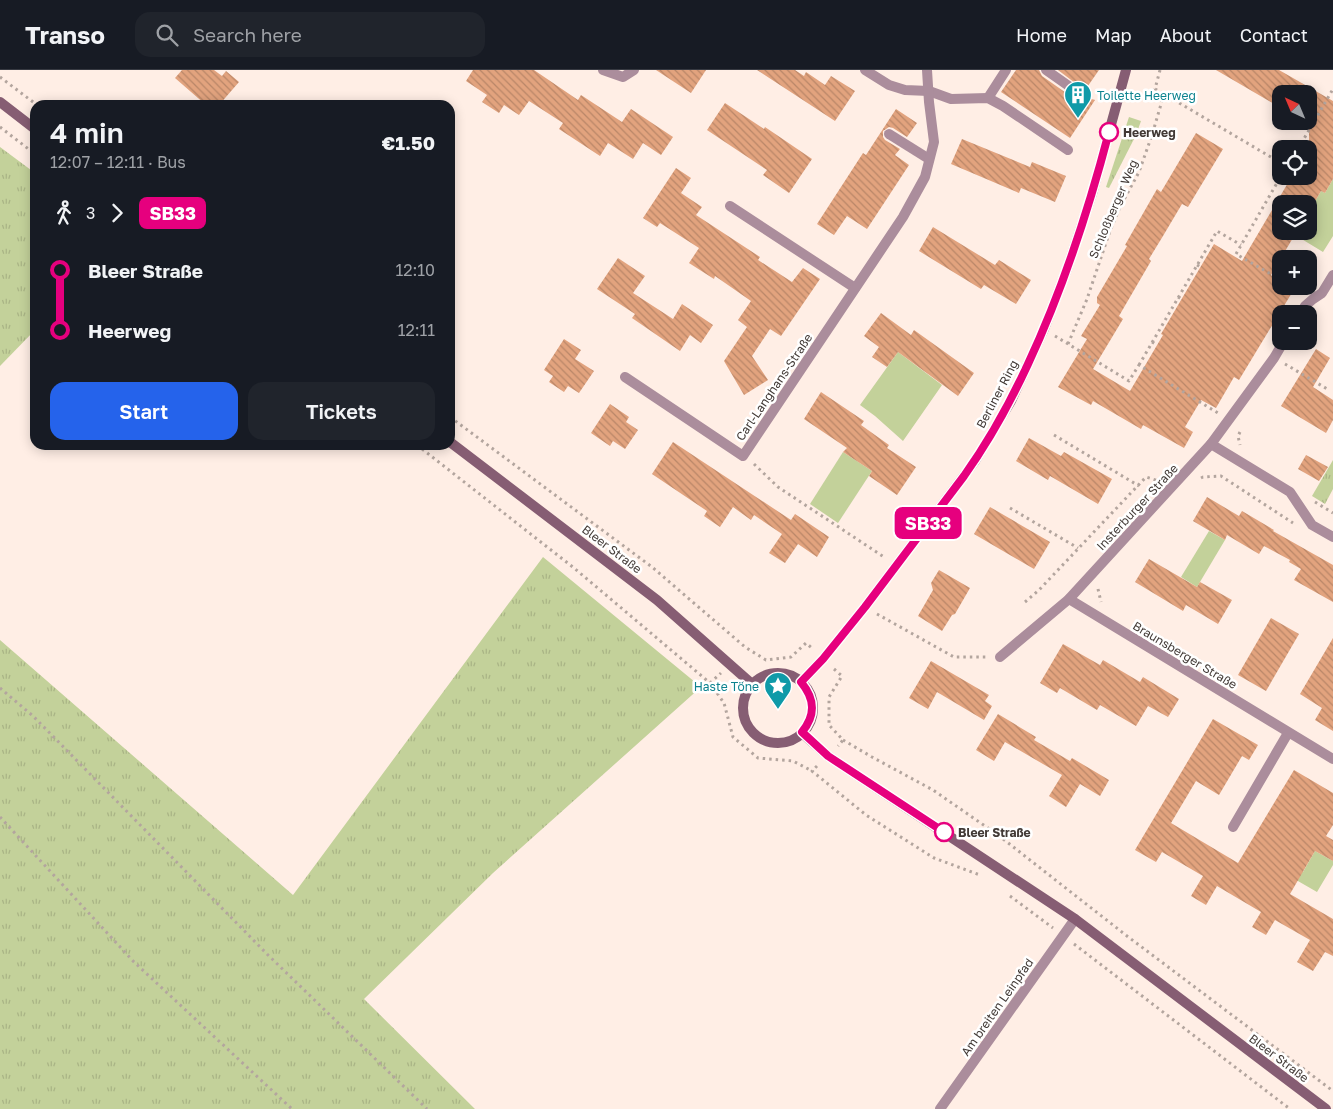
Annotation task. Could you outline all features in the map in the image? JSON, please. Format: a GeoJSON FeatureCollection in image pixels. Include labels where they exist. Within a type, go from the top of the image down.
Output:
{"type":"FeatureCollection","features":[{"type":"Feature","properties":{"kind":"street"},"geometry":{"type":"LineString","coordinates":[[603,70],[623,77],[634,70]]}},
{"type":"Feature","properties":{"kind":"street"},"geometry":{"type":"LineString","coordinates":[[865,70],[888,85],[905,90],[929,91],[951,99],[988,98],[1068,150]]}},
{"type":"Feature","properties":{"kind":"street","name":"Carl-Langhans-Straße"},"geometry":{"type":"LineString","coordinates":[[625,377],[743,456],[903,217],[925,177],[934,142],[927,70]]}},
{"type":"Feature","properties":{"kind":"street"},"geometry":{"type":"LineString","coordinates":[[988,98],[1006,70]]}},
{"type":"Feature","properties":{"kind":"street"},"geometry":{"type":"LineString","coordinates":[[1046,70],[1073,89]]}},
{"type":"Feature","properties":{"kind":"street","name":"Berliner Ring"},"geometry":{"type":"LineString","coordinates":[[801,682],[823,659],[865,607],[975,460],[1010,401],[1044,329],[1067,269],[1092,194],[1126,70]]}},
{"type":"Feature","properties":{"kind":"street"},"geometry":{"type":"LineString","coordinates":[[0,102],[30,125]]}},
{"type":"Feature","properties":{"kind":"street"},"geometry":{"type":"LineString","coordinates":[[889,134],[929,159]]}},
{"type":"Feature","properties":{"kind":"street"},"geometry":{"type":"LineString","coordinates":[[730,206],[855,288]]}},
{"type":"Feature","properties":{"kind":"street"},"geometry":{"type":"LineString","coordinates":[[1308,305],[1313,298],[1322,293],[1333,275]]}},
{"type":"Feature","properties":{"kind":"street","name":"Insterburger Straße"},"geometry":{"type":"LineString","coordinates":[[1000,657],[1069,599],[1211,444],[1279,350]]}},
{"type":"Feature","properties":{"kind":"street"},"geometry":{"type":"LineString","coordinates":[[1211,444],[1290,492],[1312,526],[1333,537]]}},
{"type":"Feature","properties":{"kind":"street","name":"Bleer Straße"},"geometry":{"type":"LineString","coordinates":[[455,446],[657,600],[752,684]]}},
{"type":"Feature","properties":{"kind":"street","name":"Braunsberger Straße"},"geometry":{"type":"LineString","coordinates":[[1069,599],[1333,759]]}},
{"type":"Feature","properties":{"kind":"street"},"geometry":{"type":"LineString","coordinates":[[776,673],[794,677],[801,682],[810,695],[812,711],[811,719],[802,732],[785,742],[775,743],[766,741],[750,730],[745,721],[743,701],[752,684],[759,678],[776,673]]}},
{"type":"Feature","properties":{"kind":"street","name":"Bleer Straße"},"geometry":{"type":"LineString","coordinates":[[802,732],[828,756],[1075,919],[1326,1109]]}},
{"type":"Feature","properties":{"kind":"street"},"geometry":{"type":"LineString","coordinates":[[1233,827],[1288,733]]}},
{"type":"Feature","properties":{"kind":"street","name":"Am breiten Leinpfad"},"geometry":{"type":"LineString","coordinates":[[940,1109],[1075,919]]}},
{"type":"Feature","properties":{"kind":"path"},"geometry":{"type":"LineString","coordinates":[[1160,70],[1154,89],[1272,158]]}},
{"type":"Feature","properties":{"kind":"path"},"geometry":{"type":"LineString","coordinates":[[0,77],[30,100]]}},
{"type":"Feature","properties":{"kind":"path"},"geometry":{"type":"LineString","coordinates":[[1303,140],[1333,89]]}},
{"type":"Feature","properties":{"kind":"path","name":"Schloßberger Weg"},"geometry":{"type":"LineString","coordinates":[[1068,344],[1087,299],[1110,231],[1138,172],[1152,135],[1164,94]]}},
{"type":"Feature","properties":{"kind":"path"},"geometry":{"type":"LineString","coordinates":[[0,127],[30,150]]}},
{"type":"Feature","properties":{"kind":"path"},"geometry":{"type":"LineString","coordinates":[[1272,275],[1236,254],[1277,185]]}},
{"type":"Feature","properties":{"kind":"path"},"geometry":{"type":"LineString","coordinates":[[1044,329],[1129,381],[1217,232],[1241,245]]}},
{"type":"Feature","properties":{"kind":"path"},"geometry":{"type":"LineString","coordinates":[[1197,265],[1202,268]]}},
{"type":"Feature","properties":{"kind":"path"},"geometry":{"type":"LineString","coordinates":[[1178,297],[1183,300]]}},
{"type":"Feature","properties":{"kind":"path"},"geometry":{"type":"LineString","coordinates":[[1152,342],[1157,345]]}},
{"type":"Feature","properties":{"kind":"path"},"geometry":{"type":"LineString","coordinates":[[1284,363],[1289,356]]}},
{"type":"Feature","properties":{"kind":"path"},"geometry":{"type":"LineString","coordinates":[[1274,358],[1329,390]]}},
{"type":"Feature","properties":{"kind":"path"},"geometry":{"type":"LineString","coordinates":[[1139,365],[1221,415]]}},
{"type":"Feature","properties":{"kind":"path"},"geometry":{"type":"LineString","coordinates":[[455,421],[652,567],[745,647],[766,660],[791,658],[806,643]]}},
{"type":"Feature","properties":{"kind":"path"},"geometry":{"type":"LineString","coordinates":[[1241,451],[1238,436],[1242,426]]}},
{"type":"Feature","properties":{"kind":"path","name":"Insterburger Straße"},"geometry":{"type":"LineString","coordinates":[[1054,435],[1139,486]]}},
{"type":"Feature","properties":{"kind":"path"},"geometry":{"type":"LineString","coordinates":[[423,450],[574,568],[710,683],[724,703],[733,737],[758,758],[793,761],[812,771],[866,815],[934,858],[986,878]]}},
{"type":"Feature","properties":{"kind":"path"},"geometry":{"type":"LineString","coordinates":[[743,456],[751,461],[778,487],[875,551]]}},
{"type":"Feature","properties":{"kind":"path"},"geometry":{"type":"LineString","coordinates":[[1198,480],[1203,477],[1221,476],[1296,525]]}},
{"type":"Feature","properties":{"kind":"path"},"geometry":{"type":"LineString","coordinates":[[1025,602],[1039,590],[1146,477],[1164,482]]}},
{"type":"Feature","properties":{"kind":"path"},"geometry":{"type":"LineString","coordinates":[[1308,497],[1333,513]]}},
{"type":"Feature","properties":{"kind":"path","name":"Insterburger Straße"},"geometry":{"type":"LineString","coordinates":[[1010,508],[1078,548]]}},
{"type":"Feature","properties":{"kind":"path"},"geometry":{"type":"LineString","coordinates":[[1102,583],[1098,590],[1102,609]]}},
{"type":"Feature","properties":{"kind":"path"},"geometry":{"type":"LineString","coordinates":[[891,622],[954,657],[1000,657]]}},
{"type":"Feature","properties":{"kind":"path"},"geometry":{"type":"LineString","coordinates":[[842,676],[830,696],[830,725],[843,740],[872,758],[933,790],[998,835],[1127,936],[1333,1091]]}},
{"type":"Feature","properties":{"kind":"path"},"geometry":{"type":"LineString","coordinates":[[0,688],[33,716],[268,955],[427,1109]]}},
{"type":"Feature","properties":{"kind":"path"},"geometry":{"type":"LineString","coordinates":[[812,771],[843,740]]}},
{"type":"Feature","properties":{"kind":"path"},"geometry":{"type":"LineString","coordinates":[[0,817],[134,962],[292,1109]]}},
{"type":"Feature","properties":{"kind":"path"},"geometry":{"type":"LineString","coordinates":[[1009,895],[1290,1109]]}},
{"type":"Feature","properties":{"kind":"green space"},"geometry":{"type":"Polygon","coordinates":[[[1129,117],[1141,121],[1136,135],[1109,188],[1106,187],[1129,117]]]}},
{"type":"Feature","properties":{"kind":"green space"},"geometry":{"type":"Polygon","coordinates":[[[0,147],[30,169],[30,335],[0,366],[0,147]]]}},
{"type":"Feature","properties":{"kind":"green space"},"geometry":{"type":"Polygon","coordinates":[[[1333,179],[1333,236],[1323,252],[1303,240],[1317,240],[1317,198],[1321,191],[1325,193],[1333,179]]]}},
{"type":"Feature","properties":{"kind":"green space"},"geometry":{"type":"Polygon","coordinates":[[[898,352],[942,385],[903,441],[860,405],[898,352]]]}},
{"type":"Feature","properties":{"kind":"green space"},"geometry":{"type":"Polygon","coordinates":[[[843,452],[872,471],[838,523],[810,504],[843,452]]]}},
{"type":"Feature","properties":{"kind":"green space"},"geometry":{"type":"Polygon","coordinates":[[[1333,460],[1333,489],[1325,504],[1312,496],[1333,460]]]}},
{"type":"Feature","properties":{"kind":"green space"},"geometry":{"type":"Polygon","coordinates":[[[1209,531],[1225,540],[1197,587],[1181,577],[1209,531]]]}},
{"type":"Feature","properties":{"kind":"green space"},"geometry":{"type":"Polygon","coordinates":[[[543,557],[701,687],[493,873],[364,999],[475,1109],[0,1109],[0,640],[293,895],[543,557]]]}},
{"type":"Feature","properties":{"kind":"green space"},"geometry":{"type":"Polygon","coordinates":[[[1315,851],[1333,861],[1333,865],[1317,892],[1284,873],[1289,864],[1303,872],[1315,851]]]}},
{"type":"Feature","properties":{"kind":"building"},"geometry":{"type":"Polygon","coordinates":[[[182,70],[214,70],[222,76],[226,71],[239,82],[223,100],[200,100],[175,78],[182,70]]]}},
{"type":"Feature","properties":{"kind":"building"},"geometry":{"type":"Polygon","coordinates":[[[473,70],[534,70],[578,100],[581,95],[622,122],[631,109],[673,137],[661,155],[643,143],[633,159],[608,143],[600,156],[559,129],[563,123],[529,101],[519,115],[504,105],[499,113],[482,102],[487,95],[466,81],[473,70]]]}},
{"type":"Feature","properties":{"kind":"building"},"geometry":{"type":"Polygon","coordinates":[[[656,70],[706,70],[691,93],[656,70]]]}},
{"type":"Feature","properties":{"kind":"building"},"geometry":{"type":"Polygon","coordinates":[[[757,70],[795,70],[804,76],[806,72],[825,85],[831,76],[855,91],[835,121],[757,70]]]}},
{"type":"Feature","properties":{"kind":"building"},"geometry":{"type":"Polygon","coordinates":[[[1016,70],[1039,70],[1042,76],[1073,96],[1079,93],[1079,86],[1058,70],[1099,70],[1081,96],[1095,100],[1070,138],[1001,92],[1016,70]]]}},
{"type":"Feature","properties":{"kind":"building"},"geometry":{"type":"Polygon","coordinates":[[[1216,70],[1279,70],[1305,85],[1272,85],[1272,103],[1216,70]]]}},
{"type":"Feature","properties":{"kind":"building"},"geometry":{"type":"Polygon","coordinates":[[[1318,92],[1333,101],[1333,179],[1325,193],[1321,191],[1317,198],[1317,195],[1281,195],[1287,185],[1317,185],[1317,140],[1309,140],[1309,130],[1318,130],[1318,92]]]}},
{"type":"Feature","properties":{"kind":"building"},"geometry":{"type":"Polygon","coordinates":[[[725,103],[812,159],[789,193],[763,175],[767,170],[707,130],[725,103]]]}},
{"type":"Feature","properties":{"kind":"building"},"geometry":{"type":"Polygon","coordinates":[[[896,109],[917,123],[907,137],[889,127],[883,131],[883,137],[900,149],[895,155],[909,165],[867,229],[847,216],[834,235],[817,224],[863,153],[866,155],[896,109]]]}},
{"type":"Feature","properties":{"kind":"building"},"geometry":{"type":"Polygon","coordinates":[[[1196,133],[1223,149],[1188,207],[1182,204],[1149,259],[1151,261],[1119,316],[1123,319],[1093,369],[1130,391],[1214,244],[1242,261],[1272,210],[1272,240],[1292,240],[1286,250],[1272,250],[1272,295],[1291,295],[1285,305],[1272,305],[1272,326],[1239,380],[1234,377],[1216,408],[1201,400],[1185,427],[1193,432],[1184,448],[1143,425],[1141,429],[1093,401],[1091,405],[1058,387],[1087,339],[1081,336],[1100,305],[1097,303],[1097,297],[1127,246],[1125,245],[1157,189],[1161,192],[1196,133]]]}},
{"type":"Feature","properties":{"kind":"building"},"geometry":{"type":"Polygon","coordinates":[[[962,139],[1030,167],[1032,162],[1066,176],[1055,202],[1021,188],[1019,193],[951,164],[962,139]]]}},
{"type":"Feature","properties":{"kind":"building"},"geometry":{"type":"Polygon","coordinates":[[[676,168],[691,178],[681,193],[702,207],[696,215],[760,257],[758,260],[792,282],[803,268],[820,279],[781,336],[770,329],[752,356],[768,380],[744,395],[724,361],[747,327],[738,320],[751,301],[715,276],[714,279],[689,263],[699,248],[660,223],[657,227],[643,218],[676,168]]]}},
{"type":"Feature","properties":{"kind":"building"},"geometry":{"type":"Polygon","coordinates":[[[933,227],[995,265],[999,260],[1031,280],[1016,304],[984,285],[981,289],[919,251],[933,227]]]}},
{"type":"Feature","properties":{"kind":"building"},"geometry":{"type":"Polygon","coordinates":[[[618,258],[645,276],[633,293],[673,319],[682,304],[713,325],[701,343],[690,335],[680,351],[632,318],[635,314],[597,289],[618,258]]]}},
{"type":"Feature","properties":{"kind":"building"},"geometry":{"type":"Polygon","coordinates":[[[881,313],[911,335],[914,330],[974,373],[958,396],[898,352],[887,367],[872,357],[879,347],[864,336],[881,313]]]}},
{"type":"Feature","properties":{"kind":"building"},"geometry":{"type":"Polygon","coordinates":[[[564,339],[581,350],[575,359],[594,371],[579,393],[568,386],[564,392],[549,382],[553,376],[544,370],[564,339]]]}},
{"type":"Feature","properties":{"kind":"building"},"geometry":{"type":"Polygon","coordinates":[[[1315,350],[1330,358],[1313,387],[1333,400],[1333,420],[1326,433],[1281,406],[1315,350]]]}},
{"type":"Feature","properties":{"kind":"building"},"geometry":{"type":"Polygon","coordinates":[[[821,392],[864,421],[861,425],[889,445],[887,448],[916,467],[897,495],[869,476],[872,471],[843,452],[847,448],[804,419],[821,392]]]}},
{"type":"Feature","properties":{"kind":"building"},"geometry":{"type":"Polygon","coordinates":[[[610,404],[629,417],[626,422],[638,430],[625,449],[613,441],[610,446],[591,433],[610,404]]]}},
{"type":"Feature","properties":{"kind":"building"},"geometry":{"type":"Polygon","coordinates":[[[1029,438],[1061,456],[1064,452],[1112,479],[1098,504],[1050,476],[1048,480],[1016,461],[1029,438]]]}},
{"type":"Feature","properties":{"kind":"building"},"geometry":{"type":"Polygon","coordinates":[[[673,442],[791,520],[795,514],[829,537],[817,557],[798,544],[785,563],[769,553],[782,534],[754,515],[751,520],[733,507],[720,527],[704,516],[707,511],[652,474],[673,442]]]}},
{"type":"Feature","properties":{"kind":"building"},"geometry":{"type":"Polygon","coordinates":[[[1306,455],[1328,467],[1319,481],[1298,469],[1306,455]]]}},
{"type":"Feature","properties":{"kind":"building"},"geometry":{"type":"Polygon","coordinates":[[[1207,497],[1239,516],[1242,511],[1333,565],[1333,602],[1294,580],[1301,569],[1289,562],[1290,560],[1264,546],[1259,554],[1227,535],[1225,540],[1193,521],[1207,497]]]}},
{"type":"Feature","properties":{"kind":"building"},"geometry":{"type":"Polygon","coordinates":[[[990,507],[1050,542],[1034,569],[974,534],[990,507]]]}},
{"type":"Feature","properties":{"kind":"building"},"geometry":{"type":"Polygon","coordinates":[[[1149,559],[1197,587],[1200,582],[1232,600],[1218,624],[1186,605],[1183,611],[1135,582],[1149,559]]]}},
{"type":"Feature","properties":{"kind":"building"},"geometry":{"type":"Polygon","coordinates":[[[939,570],[970,588],[955,614],[952,615],[942,631],[918,616],[933,590],[931,583],[939,570]]]}},
{"type":"Feature","properties":{"kind":"building"},"geometry":{"type":"Polygon","coordinates":[[[1271,618],[1299,634],[1266,691],[1238,675],[1271,618]]]}},
{"type":"Feature","properties":{"kind":"building"},"geometry":{"type":"Polygon","coordinates":[[[1333,638],[1333,731],[1315,720],[1322,708],[1300,694],[1333,638]]]}},
{"type":"Feature","properties":{"kind":"building"},"geometry":{"type":"Polygon","coordinates":[[[1063,644],[1100,665],[1103,660],[1140,682],[1143,677],[1179,699],[1168,717],[1148,706],[1136,726],[1100,705],[1097,710],[1060,688],[1057,693],[1040,683],[1063,644]]]}},
{"type":"Feature","properties":{"kind":"building"},"geometry":{"type":"Polygon","coordinates":[[[931,661],[989,695],[985,701],[992,706],[984,720],[937,692],[928,709],[909,698],[931,661]]]}},
{"type":"Feature","properties":{"kind":"building"},"geometry":{"type":"Polygon","coordinates":[[[998,714],[1036,737],[1034,740],[1070,761],[1072,758],[1109,780],[1100,796],[1080,784],[1066,807],[1049,796],[1062,775],[1005,742],[994,761],[976,750],[998,714]]]}},
{"type":"Feature","properties":{"kind":"building"},"geometry":{"type":"Polygon","coordinates":[[[1213,719],[1258,745],[1249,760],[1242,756],[1219,795],[1196,781],[1171,823],[1238,863],[1294,770],[1333,793],[1333,825],[1326,836],[1333,840],[1333,861],[1315,851],[1290,894],[1333,919],[1333,956],[1325,952],[1313,971],[1297,962],[1310,940],[1275,920],[1266,935],[1252,927],[1261,912],[1217,886],[1206,905],[1191,896],[1203,876],[1162,852],[1156,862],[1135,850],[1213,719]]]}},
{"type":"Feature","properties":{"kind":"bus line","name":"SB33"},"geometry":{"type":"LineString","coordinates":[[944,832],[828,756],[802,732],[811,719],[812,703],[810,695],[801,682],[823,659],[865,607],[964,476],[1010,401],[1044,329],[1067,269],[1092,194],[1109,132]]}},
{"type":"Feature","properties":{"kind":"place","name":"Toilette Heerweg"},"geometry":{"type":"Point","coordinates":[1078,119]}},
{"type":"Feature","properties":{"kind":"place","name":"Heerweg"},"geometry":{"type":"Point","coordinates":[1109,132]}},
{"type":"Feature","properties":{"kind":"place","name":"Haste Töne"},"geometry":{"type":"Point","coordinates":[778,710]}},
{"type":"Feature","properties":{"kind":"place","name":"Bleer Straße"},"geometry":{"type":"Point","coordinates":[944,832]}}]}
